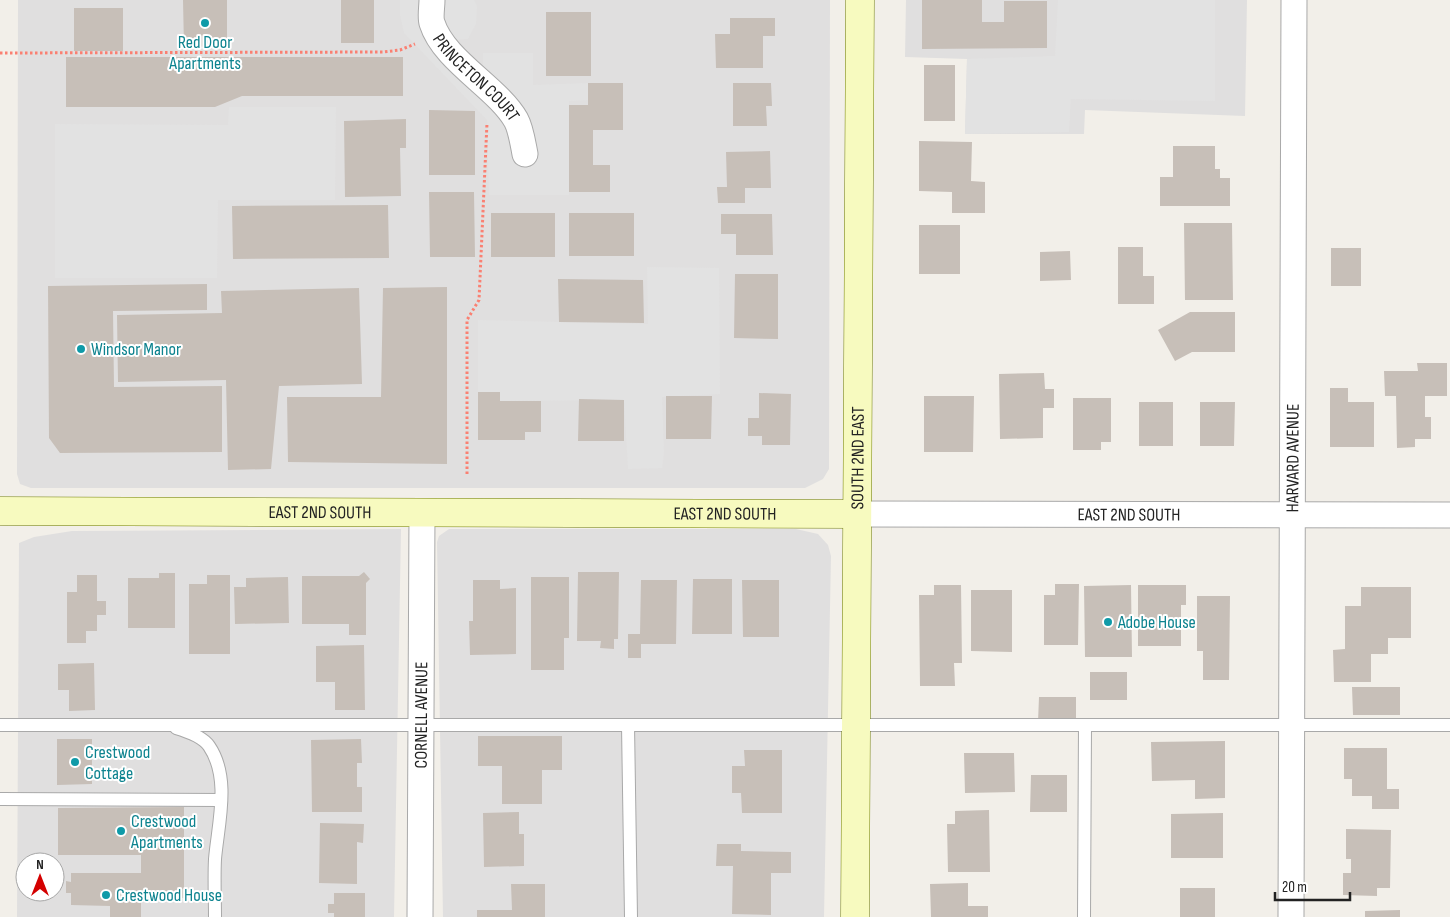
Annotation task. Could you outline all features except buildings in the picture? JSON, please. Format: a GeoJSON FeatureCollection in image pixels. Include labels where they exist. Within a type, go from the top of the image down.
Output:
{"type":"FeatureCollection","features":[{"type":"Feature","properties":{"kind":"main road","name":"SOUTH 2ND EAST"},"geometry":{"type":"LineString","coordinates":[[855,917],[860,0]]}},
{"type":"Feature","properties":{"kind":"main road","name":"EAST 2ND SOUTH"},"geometry":{"type":"LineString","coordinates":[[0,511],[857,514]]}},
{"type":"Feature","properties":{"kind":"street","name":"PRINCETON COURT"},"geometry":{"type":"LineString","coordinates":[[432,0],[432,23],[439,35],[451,54],[488,89],[516,121],[525,154]]}},
{"type":"Feature","properties":{"kind":"street","name":"HARVARD AVENUE"},"geometry":{"type":"LineString","coordinates":[[1291,917],[1294,0]]}},
{"type":"Feature","properties":{"kind":"street","name":"CORNELL AVENUE"},"geometry":{"type":"LineString","coordinates":[[420,917],[422,513]]}},
{"type":"Feature","properties":{"kind":"street","name":"EAST 2ND SOUTH"},"geometry":{"type":"LineString","coordinates":[[857,514],[1450,515]]}},
{"type":"Feature","properties":{"kind":"lane"},"geometry":{"type":"LineString","coordinates":[[1084,917],[1085,725]]}},
{"type":"Feature","properties":{"kind":"lane"},"geometry":{"type":"LineString","coordinates":[[0,726],[1450,725]]}},
{"type":"Feature","properties":{"kind":"lane"},"geometry":{"type":"LineString","coordinates":[[167,726],[186,731],[208,744],[217,760],[221,800],[215,861],[215,917]]}},
{"type":"Feature","properties":{"kind":"lane"},"geometry":{"type":"LineString","coordinates":[[628,726],[631,917]]}},
{"type":"Feature","properties":{"kind":"lane"},"geometry":{"type":"LineString","coordinates":[[0,799],[221,800]]}},
{"type":"Feature","properties":{"kind":"path"},"geometry":{"type":"LineString","coordinates":[[0,53],[383,52],[400,50],[439,35]]}},
{"type":"Feature","properties":{"kind":"path"},"geometry":{"type":"LineString","coordinates":[[414,44],[420,51]]}},
{"type":"Feature","properties":{"kind":"path"},"geometry":{"type":"LineString","coordinates":[[467,474],[467,320],[479,300],[487,120]]}},
{"type":"Feature","properties":{"kind":"shaded area"},"geometry":{"type":"Polygon","coordinates":[[[18,0],[830,0],[829,469],[823,479],[805,488],[31,488],[20,484],[17,474],[18,0]]]}},
{"type":"Feature","properties":{"kind":"shaded area"},"geometry":{"type":"Polygon","coordinates":[[[400,0],[474,0],[477,6],[476,24],[468,39],[451,40],[483,72],[483,53],[533,53],[533,85],[588,83],[588,100],[569,101],[569,195],[489,195],[487,120],[404,33],[400,15],[400,0]]]}},
{"type":"Feature","properties":{"kind":"shaded area"},"geometry":{"type":"Polygon","coordinates":[[[906,0],[1247,0],[1245,116],[1085,110],[1084,134],[965,134],[967,59],[905,57],[906,0]]]}},
{"type":"Feature","properties":{"kind":"shaded area"},"geometry":{"type":"Polygon","coordinates":[[[1058,0],[1215,0],[1215,101],[1071,99],[1069,132],[965,134],[967,59],[1055,56],[1058,0]]]}},
{"type":"Feature","properties":{"kind":"shaded area"},"geometry":{"type":"Polygon","coordinates":[[[229,107],[336,107],[335,200],[218,200],[217,278],[55,278],[55,124],[228,125],[229,107]]]}},
{"type":"Feature","properties":{"kind":"shaded area"},"geometry":{"type":"Polygon","coordinates":[[[647,267],[719,268],[720,394],[662,397],[664,452],[662,468],[628,469],[624,400],[500,401],[500,392],[478,392],[478,320],[648,324],[647,267]]]}},
{"type":"Feature","properties":{"kind":"shaded area"},"geometry":{"type":"Polygon","coordinates":[[[401,529],[394,917],[17,917],[17,902],[65,902],[65,852],[17,852],[19,543],[34,537],[72,531],[401,529]]]}},
{"type":"Feature","properties":{"kind":"shaded area"},"geometry":{"type":"Polygon","coordinates":[[[449,529],[796,529],[818,534],[828,545],[831,556],[824,917],[443,917],[437,542],[439,536],[449,529]]]}},
{"type":"Feature","properties":{"kind":"place","name":"Red Door Apartments"},"geometry":{"type":"Point","coordinates":[205,23]}},
{"type":"Feature","properties":{"kind":"place","name":"Windsor Manor"},"geometry":{"type":"Point","coordinates":[81,349]}},
{"type":"Feature","properties":{"kind":"place","name":"Adobe House"},"geometry":{"type":"Point","coordinates":[1108,622]}},
{"type":"Feature","properties":{"kind":"place","name":"Crestwood Cottage"},"geometry":{"type":"Point","coordinates":[75,762]}},
{"type":"Feature","properties":{"kind":"place","name":"Crestwood Apartments"},"geometry":{"type":"Point","coordinates":[121,831]}},
{"type":"Feature","properties":{"kind":"place","name":"Crestwood House"},"geometry":{"type":"Point","coordinates":[106,895]}}]}
